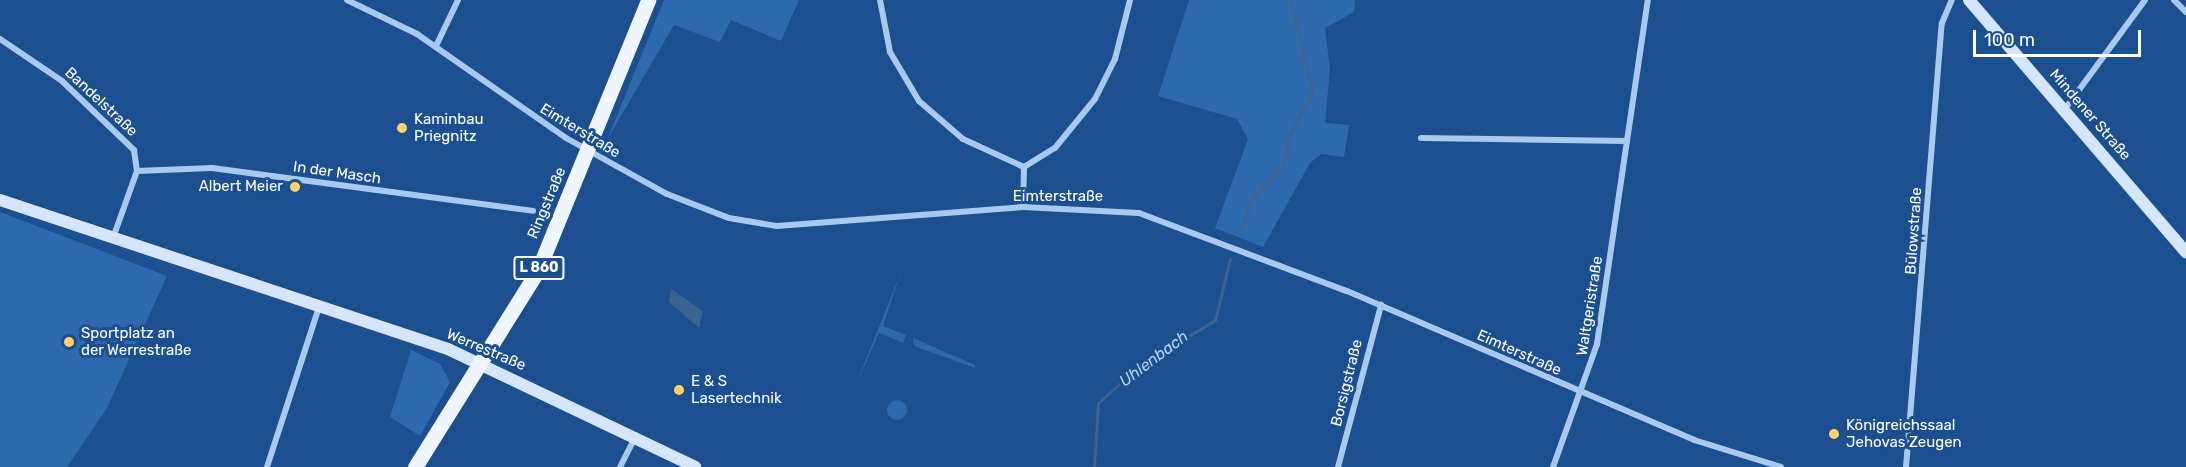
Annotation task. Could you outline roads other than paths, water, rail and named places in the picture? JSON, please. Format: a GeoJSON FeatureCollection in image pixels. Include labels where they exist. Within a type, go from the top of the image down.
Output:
{"type":"FeatureCollection","features":[{"type":"Feature","properties":{"kind":"main road","name":"Ringstraße"},"geometry":{"type":"LineString","coordinates":[[415,467],[483,363],[538,270],[582,167],[648,0]]}},
{"type":"Feature","properties":{"kind":"main road","name":"Mindener Straße"},"geometry":{"type":"LineString","coordinates":[[1969,0],[2186,252]]}},
{"type":"Feature","properties":{"kind":"main road","name":"Werrestraße"},"geometry":{"type":"LineString","coordinates":[[0,200],[111,241],[319,307],[483,363],[696,467]]}},
{"type":"Feature","properties":{"kind":"street","name":"Eimterstraße"},"geometry":{"type":"LineString","coordinates":[[347,0],[436,46],[576,144],[667,194],[743,222],[777,226],[1023,207],[1154,216],[1381,305],[1694,440],[1781,467]]}},
{"type":"Feature","properties":{"kind":"street"},"geometry":{"type":"LineString","coordinates":[[436,46],[458,0]]}},
{"type":"Feature","properties":{"kind":"street"},"geometry":{"type":"LineString","coordinates":[[880,0],[890,52],[919,101],[963,139],[1024,167]]}},
{"type":"Feature","properties":{"kind":"street"},"geometry":{"type":"LineString","coordinates":[[1024,167],[1055,147],[1095,99],[1115,59],[1130,0]]}},
{"type":"Feature","properties":{"kind":"street","name":"Waltgeristraße"},"geometry":{"type":"LineString","coordinates":[[1554,467],[1582,393],[1597,344],[1648,0]]}},
{"type":"Feature","properties":{"kind":"street","name":"Bülowstraße"},"geometry":{"type":"LineString","coordinates":[[1906,467],[1942,23],[1952,0]]}},
{"type":"Feature","properties":{"kind":"street"},"geometry":{"type":"LineString","coordinates":[[2065,109],[2145,0]]}},
{"type":"Feature","properties":{"kind":"street"},"geometry":{"type":"LineString","coordinates":[[2174,0],[2186,12]]}},
{"type":"Feature","properties":{"kind":"street","name":"Bandelstraße"},"geometry":{"type":"LineString","coordinates":[[0,39],[62,81],[116,131],[134,150],[136,171]]}},
{"type":"Feature","properties":{"kind":"street"},"geometry":{"type":"LineString","coordinates":[[1421,138],[1627,141]]}},
{"type":"Feature","properties":{"kind":"street"},"geometry":{"type":"LineString","coordinates":[[1023,207],[1024,167]]}},
{"type":"Feature","properties":{"kind":"street","name":"In der Masch"},"geometry":{"type":"LineString","coordinates":[[136,171],[212,168],[533,211]]}},
{"type":"Feature","properties":{"kind":"street"},"geometry":{"type":"LineString","coordinates":[[111,241],[136,171]]}},
{"type":"Feature","properties":{"kind":"street","name":"Borsigstraße"},"geometry":{"type":"LineString","coordinates":[[1338,467],[1381,305]]}},
{"type":"Feature","properties":{"kind":"street"},"geometry":{"type":"LineString","coordinates":[[267,467],[319,307]]}},
{"type":"Feature","properties":{"kind":"street"},"geometry":{"type":"LineString","coordinates":[[620,467],[635,437]]}},
{"type":"Feature","properties":{"kind":"waterway","name":"Uhlenbach"},"geometry":{"type":"LineString","coordinates":[[1241,230],[1251,199],[1284,165],[1289,136],[1313,92],[1290,0]]}},
{"type":"Feature","properties":{"kind":"waterway","name":"Uhlenbach"},"geometry":{"type":"LineString","coordinates":[[1094,467],[1098,403],[1138,367],[1215,320],[1230,259]]}},
{"type":"Feature","properties":{"kind":"place","name":"Kaminbau Priegnitz"},"geometry":{"type":"Point","coordinates":[402,128]}},
{"type":"Feature","properties":{"kind":"place","name":"Albert Meier"},"geometry":{"type":"Point","coordinates":[295,187]}},
{"type":"Feature","properties":{"kind":"place","name":"Sportplatz an der Werrestraße"},"geometry":{"type":"Point","coordinates":[69,342]}},
{"type":"Feature","properties":{"kind":"place","name":"E & S Lasertechnik"},"geometry":{"type":"Point","coordinates":[679,390]}},
{"type":"Feature","properties":{"kind":"place","name":"Königreichssaal Jehovas Zeugen"},"geometry":{"type":"Point","coordinates":[1834,434]}}]}
